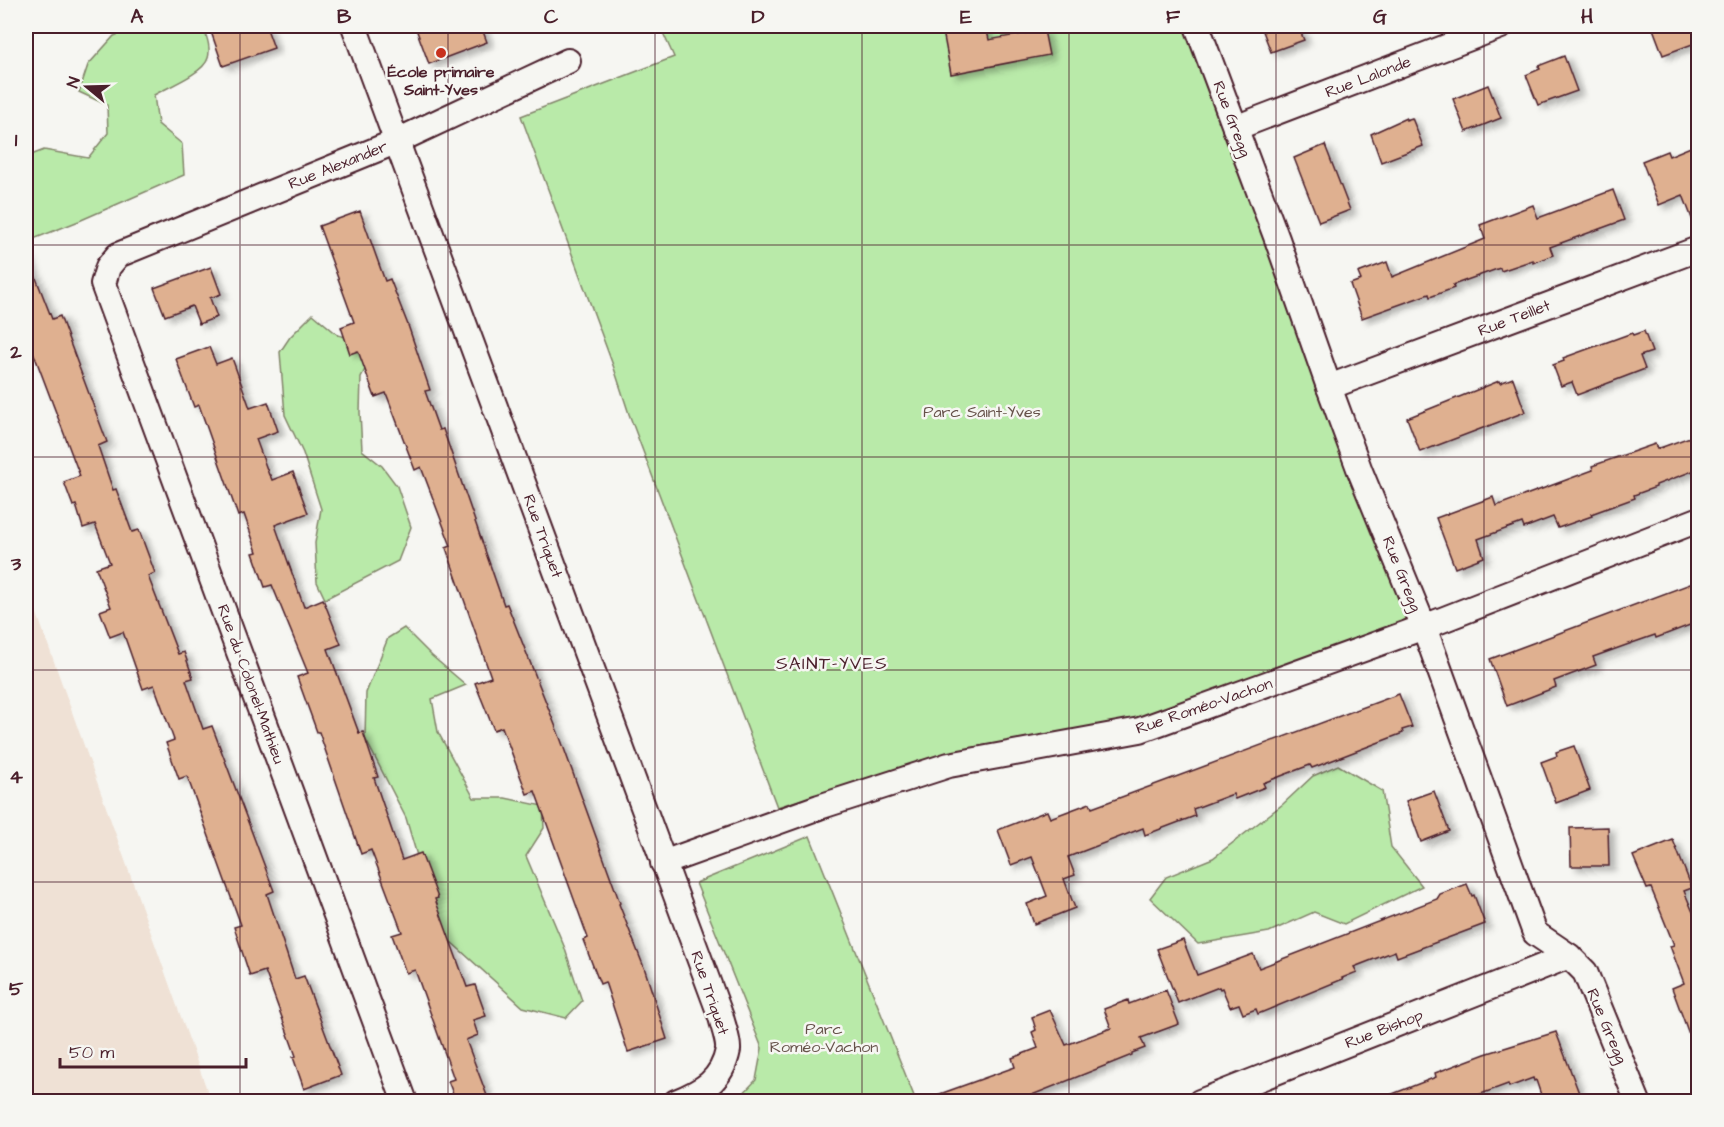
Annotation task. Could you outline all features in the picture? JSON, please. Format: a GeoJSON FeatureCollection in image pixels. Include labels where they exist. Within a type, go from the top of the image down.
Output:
{"type":"FeatureCollection","features":[{"type":"Feature","properties":{"kind":"street","name":"Rue Triquet"},"geometry":{"type":"LineString","coordinates":[[354,26],[395,142],[425,215],[721,1017],[728,1048],[717,1076],[700,1092],[676,1101]]}},
{"type":"Feature","properties":{"kind":"street","name":"Rue Gregg"},"geometry":{"type":"LineString","coordinates":[[1197,26],[1277,239],[1360,471],[1424,627],[1536,933],[1569,956],[1585,972],[1638,1101]]}},
{"type":"Feature","properties":{"kind":"street","name":"Rue Lalonde"},"geometry":{"type":"LineString","coordinates":[[1235,128],[1487,28]]}},
{"type":"Feature","properties":{"kind":"street","name":"Rue Alexander"},"geometry":{"type":"LineString","coordinates":[[108,267],[118,255],[395,142],[568,61]]}},
{"type":"Feature","properties":{"kind":"street","name":"Rue Teillet"},"geometry":{"type":"LineString","coordinates":[[1329,387],[1698,249]]}},
{"type":"Feature","properties":{"kind":"street","name":"Rue du Colonel-Mathieu"},"geometry":{"type":"LineString","coordinates":[[108,267],[104,285],[405,1101]]}},
{"type":"Feature","properties":{"kind":"street","name":"Rue Roméo-Vachon"},"geometry":{"type":"LineString","coordinates":[[663,863],[819,807],[949,765],[1140,730],[1424,627],[1698,520]]}},
{"type":"Feature","properties":{"kind":"street","name":"Rue Bishop"},"geometry":{"type":"LineString","coordinates":[[1200,1101],[1569,956]]}},
{"type":"Feature","properties":{"kind":"shaded area"},"geometry":{"type":"Polygon","coordinates":[[[26,583],[211,1101],[26,1101],[26,583]]]}},
{"type":"Feature","properties":{"kind":"green space"},"geometry":{"type":"Polygon","coordinates":[[[139,26],[202,26],[206,37],[209,54],[205,64],[193,74],[154,95],[158,124],[182,144],[184,175],[26,242],[26,157],[44,150],[88,158],[108,133],[107,105],[79,92],[88,65],[114,36],[139,26]]]}},
{"type":"Feature","properties":{"kind":"green space","name":"Parc Saint-Yves"},"geometry":{"type":"Polygon","coordinates":[[[660,26],[1190,26],[1414,625],[1168,718],[946,755],[777,807],[629,414],[521,116],[674,57],[660,26]]]}},
{"type":"Feature","properties":{"kind":"green space"},"geometry":{"type":"Polygon","coordinates":[[[313,314],[338,335],[368,343],[369,362],[361,377],[362,450],[382,466],[397,486],[411,527],[398,561],[325,599],[317,582],[315,543],[321,509],[303,453],[285,415],[280,352],[290,337],[313,314]]]}},
{"type":"Feature","properties":{"kind":"green space"},"geometry":{"type":"Polygon","coordinates":[[[404,628],[466,685],[432,699],[438,732],[474,798],[505,798],[543,806],[544,828],[526,856],[564,946],[582,1001],[566,1018],[523,1007],[439,931],[406,818],[365,738],[366,693],[388,638],[404,628]]]}},
{"type":"Feature","properties":{"kind":"green space"},"geometry":{"type":"Polygon","coordinates":[[[1338,765],[1382,791],[1391,847],[1422,886],[1344,924],[1314,912],[1269,932],[1198,944],[1150,898],[1166,877],[1213,858],[1283,804],[1313,776],[1338,765]]]}},
{"type":"Feature","properties":{"kind":"green space","name":"Parc Roméo-Vachon"},"geometry":{"type":"Polygon","coordinates":[[[810,836],[916,1101],[736,1101],[756,1080],[762,1048],[696,883],[810,836]]]}},
{"type":"Feature","properties":{"kind":"building"},"geometry":{"type":"Polygon","coordinates":[[[209,26],[266,26],[274,48],[223,66],[209,26]]]}},
{"type":"Feature","properties":{"kind":"building","name":"École primaire Saint-Yves"},"geometry":{"type":"Polygon","coordinates":[[[415,26],[481,26],[487,42],[429,64],[415,26]]]}},
{"type":"Feature","properties":{"kind":"building"},"geometry":{"type":"Polygon","coordinates":[[[942,26],[986,26],[989,40],[1044,30],[1049,55],[951,74],[942,26]]]}},
{"type":"Feature","properties":{"kind":"building"},"geometry":{"type":"Polygon","coordinates":[[[1261,26],[1298,26],[1304,40],[1271,52],[1261,26]]]}},
{"type":"Feature","properties":{"kind":"building"},"geometry":{"type":"Polygon","coordinates":[[[1652,26],[1698,26],[1698,42],[1663,55],[1652,26]]]}},
{"type":"Feature","properties":{"kind":"building"},"geometry":{"type":"Polygon","coordinates":[[[1564,56],[1577,91],[1538,105],[1526,75],[1540,69],[1538,66],[1564,56]]]}},
{"type":"Feature","properties":{"kind":"building"},"geometry":{"type":"Polygon","coordinates":[[[1488,85],[1501,118],[1466,132],[1453,99],[1488,85]]]}},
{"type":"Feature","properties":{"kind":"building"},"geometry":{"type":"Polygon","coordinates":[[[1406,118],[1406,120],[1412,118],[1423,146],[1381,162],[1371,134],[1406,118]]]}},
{"type":"Feature","properties":{"kind":"building"},"geometry":{"type":"Polygon","coordinates":[[[1325,145],[1350,210],[1319,222],[1294,158],[1325,145]]]}},
{"type":"Feature","properties":{"kind":"building"},"geometry":{"type":"Polygon","coordinates":[[[1693,146],[1698,160],[1697,232],[1683,195],[1659,205],[1642,161],[1667,151],[1669,156],[1693,146]]]}},
{"type":"Feature","properties":{"kind":"building"},"geometry":{"type":"Polygon","coordinates":[[[1613,190],[1624,220],[1550,247],[1553,255],[1533,263],[1533,260],[1501,271],[1500,268],[1453,285],[1454,288],[1430,297],[1429,294],[1362,318],[1350,284],[1361,280],[1358,273],[1387,262],[1392,277],[1485,239],[1480,225],[1533,205],[1538,218],[1613,190]]]}},
{"type":"Feature","properties":{"kind":"building"},"geometry":{"type":"Polygon","coordinates":[[[360,211],[385,281],[390,279],[408,325],[430,390],[425,391],[439,430],[443,429],[504,605],[507,604],[561,740],[645,970],[667,1039],[628,1052],[605,982],[600,984],[583,940],[588,938],[535,791],[527,794],[502,727],[494,730],[475,683],[491,677],[446,548],[451,546],[421,467],[415,470],[386,393],[375,397],[358,351],[350,354],[341,327],[354,322],[319,226],[360,211]]]}},
{"type":"Feature","properties":{"kind":"building"},"geometry":{"type":"Polygon","coordinates":[[[26,255],[52,319],[60,316],[107,442],[98,446],[113,490],[116,489],[132,532],[139,530],[155,573],[148,576],[178,654],[184,652],[193,678],[186,680],[203,729],[212,726],[274,891],[267,894],[295,979],[304,976],[341,1075],[304,1089],[293,1057],[296,1056],[265,971],[250,976],[234,927],[241,925],[187,776],[179,779],[166,743],[174,740],[154,685],[143,689],[123,632],[110,637],[100,611],[111,607],[96,568],[110,563],[95,524],[83,528],[76,505],[73,506],[64,482],[80,476],[26,333],[26,255]]]}},
{"type":"Feature","properties":{"kind":"building"},"geometry":{"type":"Polygon","coordinates":[[[211,267],[221,294],[210,298],[217,317],[199,324],[192,306],[165,316],[154,288],[211,267]]]}},
{"type":"Feature","properties":{"kind":"building"},"geometry":{"type":"Polygon","coordinates":[[[1644,331],[1652,352],[1640,356],[1645,369],[1577,395],[1572,382],[1561,386],[1553,365],[1564,361],[1563,358],[1632,333],[1633,335],[1644,331]]]}},
{"type":"Feature","properties":{"kind":"building"},"geometry":{"type":"Polygon","coordinates":[[[209,347],[216,364],[232,358],[250,408],[268,402],[278,431],[256,439],[272,480],[293,472],[308,513],[275,525],[304,607],[323,599],[341,644],[328,649],[359,733],[363,732],[378,777],[374,778],[402,860],[421,853],[467,987],[475,985],[486,1016],[473,1020],[478,1035],[466,1040],[489,1101],[456,1101],[448,1081],[454,1079],[415,970],[406,973],[392,935],[402,932],[371,850],[361,854],[319,732],[317,732],[297,677],[308,673],[272,585],[265,587],[253,553],[257,552],[244,514],[238,516],[199,405],[194,407],[176,359],[209,347]]]}},
{"type":"Feature","properties":{"kind":"building"},"geometry":{"type":"Polygon","coordinates":[[[1513,378],[1525,412],[1420,452],[1407,418],[1499,381],[1500,383],[1513,378]]]}},
{"type":"Feature","properties":{"kind":"building"},"geometry":{"type":"Polygon","coordinates":[[[1698,434],[1698,469],[1634,495],[1635,498],[1558,528],[1553,517],[1524,528],[1522,523],[1478,539],[1484,557],[1455,568],[1436,518],[1493,497],[1496,506],[1593,470],[1592,466],[1655,444],[1657,449],[1698,434]]]}},
{"type":"Feature","properties":{"kind":"building"},"geometry":{"type":"Polygon","coordinates":[[[1698,581],[1698,622],[1656,638],[1655,635],[1593,657],[1596,665],[1554,681],[1556,687],[1507,706],[1490,659],[1698,581]]]}},
{"type":"Feature","properties":{"kind":"building"},"geometry":{"type":"Polygon","coordinates":[[[1399,694],[1412,727],[1402,730],[1403,733],[1312,768],[1310,765],[1263,783],[1265,787],[1235,799],[1233,794],[1193,809],[1195,816],[1145,835],[1143,828],[1068,857],[1075,875],[1064,879],[1075,908],[1034,924],[1027,904],[1047,896],[1032,857],[1011,865],[998,830],[1047,811],[1050,818],[1090,803],[1092,808],[1399,694]]]}},
{"type":"Feature","properties":{"kind":"building"},"geometry":{"type":"Polygon","coordinates":[[[1574,746],[1590,790],[1556,803],[1541,762],[1557,756],[1556,752],[1574,746]]]}},
{"type":"Feature","properties":{"kind":"building"},"geometry":{"type":"Polygon","coordinates":[[[1434,791],[1449,831],[1421,842],[1406,801],[1434,791]]]}},
{"type":"Feature","properties":{"kind":"building"},"geometry":{"type":"Polygon","coordinates":[[[1608,827],[1609,866],[1571,866],[1570,828],[1608,827]]]}},
{"type":"Feature","properties":{"kind":"building"},"geometry":{"type":"Polygon","coordinates":[[[1673,840],[1692,888],[1684,891],[1698,924],[1698,1053],[1696,1053],[1672,988],[1684,983],[1670,946],[1674,945],[1651,888],[1647,889],[1633,856],[1673,840]]]}},
{"type":"Feature","properties":{"kind":"building"},"geometry":{"type":"Polygon","coordinates":[[[1467,884],[1472,896],[1474,895],[1485,924],[1397,957],[1395,951],[1354,967],[1357,972],[1343,979],[1258,1014],[1256,1009],[1243,1014],[1239,1004],[1230,1007],[1222,988],[1219,987],[1178,1003],[1157,949],[1183,940],[1197,975],[1253,954],[1259,968],[1437,899],[1440,894],[1467,884]]]}},
{"type":"Feature","properties":{"kind":"building"},"geometry":{"type":"Polygon","coordinates":[[[1166,990],[1179,1024],[1141,1038],[1145,1048],[1132,1055],[1017,1101],[927,1101],[926,1099],[1015,1067],[1012,1058],[1038,1048],[1032,1032],[1036,1030],[1032,1017],[1050,1010],[1066,1045],[1111,1028],[1104,1009],[1128,1000],[1129,1004],[1166,990]]]}},
{"type":"Feature","properties":{"kind":"building"},"geometry":{"type":"Polygon","coordinates":[[[1556,1032],[1582,1101],[1543,1101],[1536,1080],[1534,1081],[1533,1078],[1509,1087],[1508,1084],[1462,1101],[1377,1101],[1436,1077],[1435,1073],[1485,1054],[1556,1032]]]}},
{"type":"Feature","properties":{"kind":"place","name":"École primaire Saint-Yves"},"geometry":{"type":"Point","coordinates":[441,53]}},
{"type":"Feature","properties":{"kind":"district","name":"SAINT-YVES"},"geometry":{"type":"Point","coordinates":[832,663]}}]}
